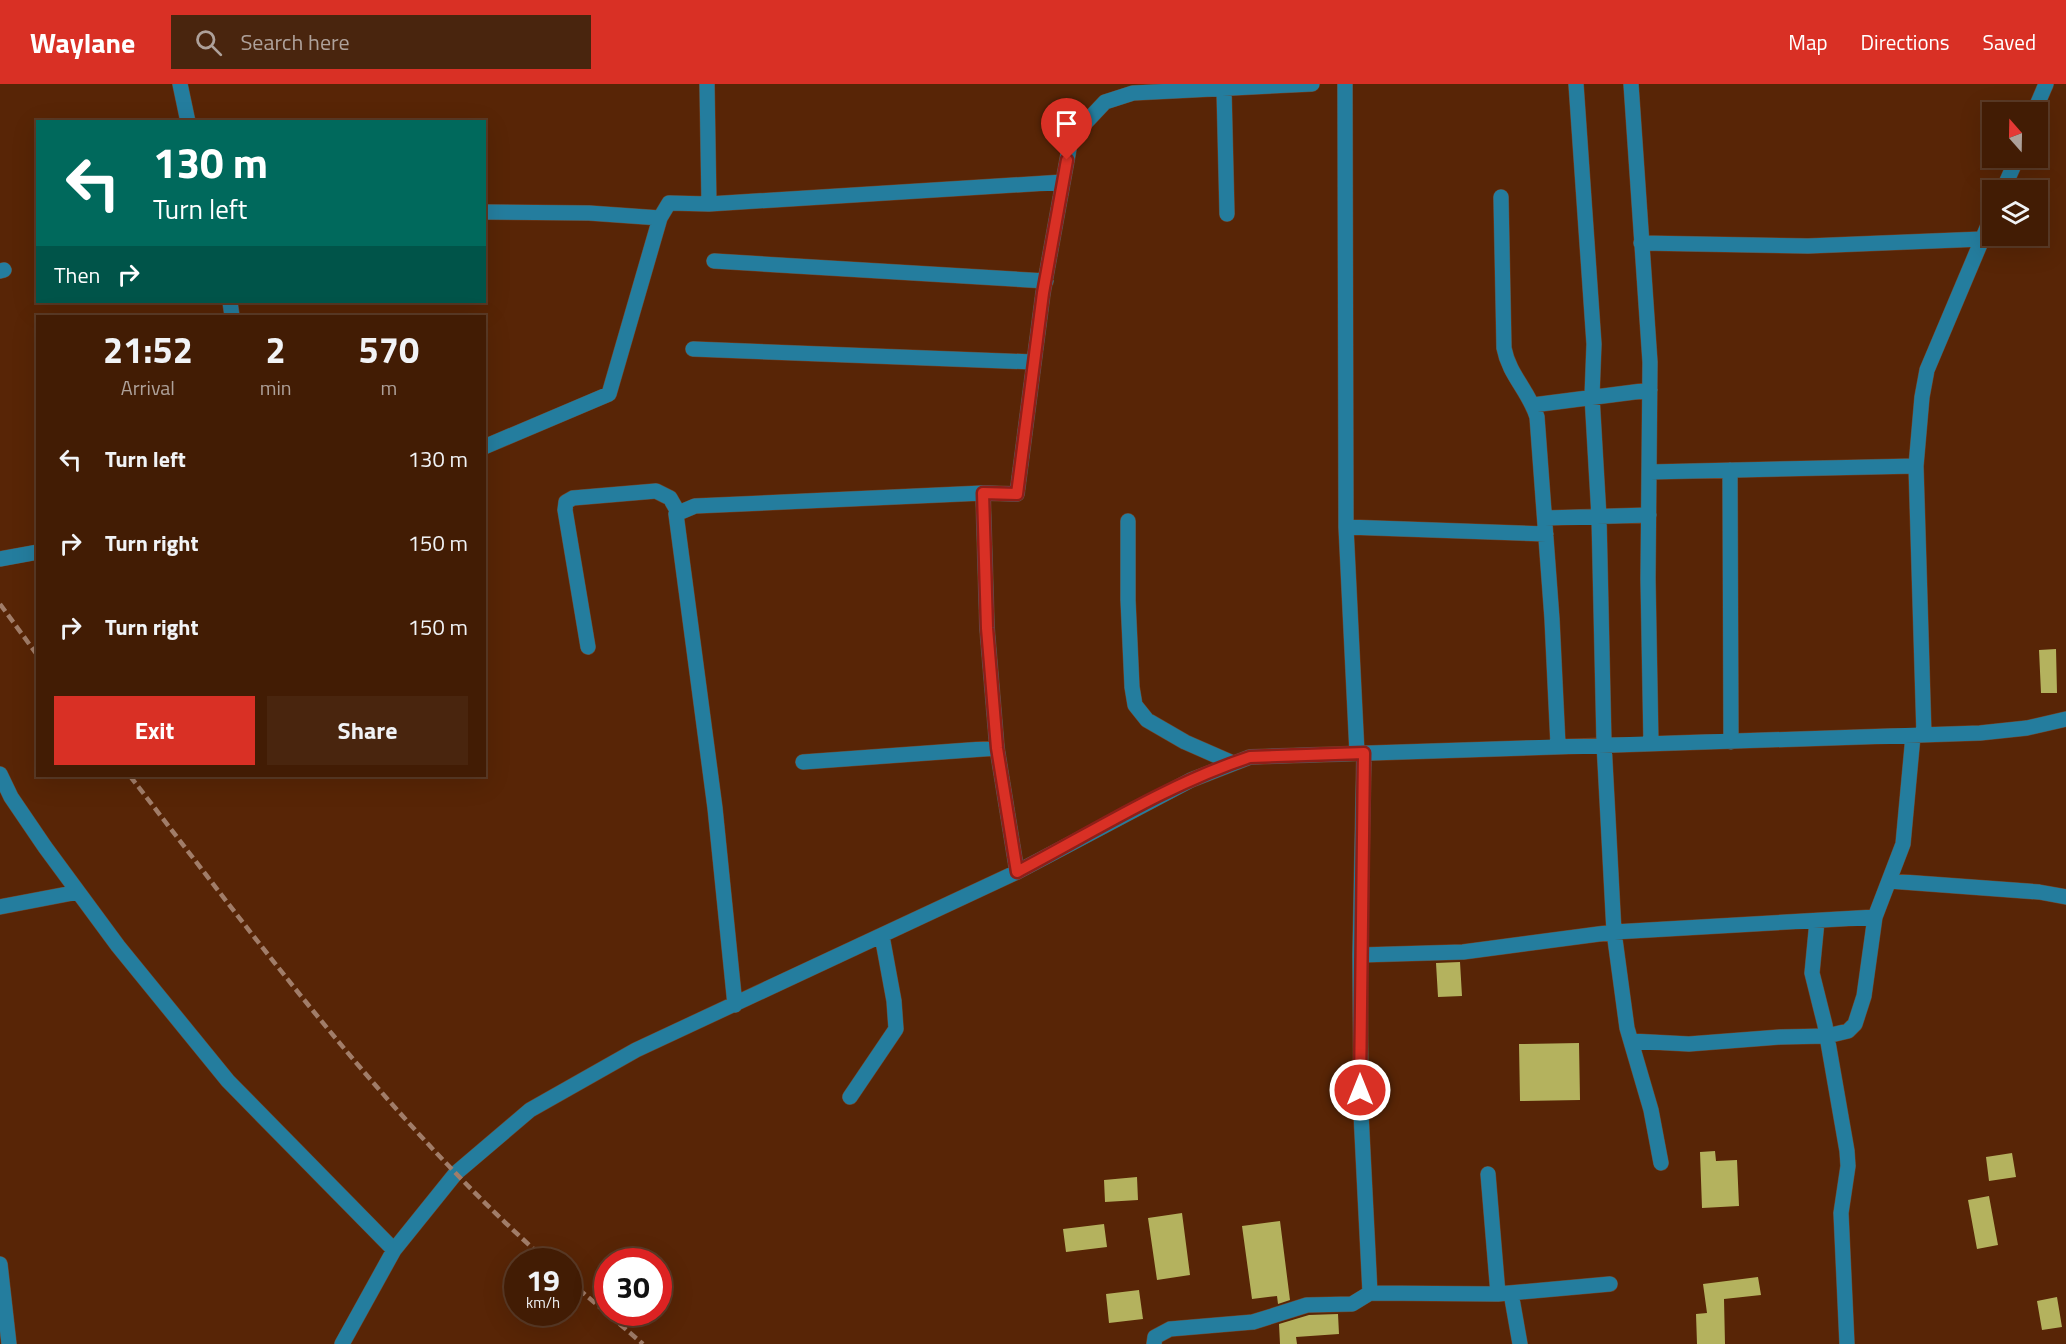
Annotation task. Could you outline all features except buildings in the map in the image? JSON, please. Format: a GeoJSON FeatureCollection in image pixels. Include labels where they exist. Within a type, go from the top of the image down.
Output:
{"type":"FeatureCollection","features":[{"type":"Feature","properties":{"kind":"street"},"geometry":{"type":"LineString","coordinates":[[180,84],[188,120]]}},
{"type":"Feature","properties":{"kind":"street"},"geometry":{"type":"LineString","coordinates":[[707,84],[709,204]]}},
{"type":"Feature","properties":{"kind":"street"},"geometry":{"type":"LineString","coordinates":[[678,512],[695,506],[983,493],[1017,494],[1033,362],[1071,138],[1105,102],[1124,90],[1133,93],[1312,84]]}},
{"type":"Feature","properties":{"kind":"street"},"geometry":{"type":"LineString","coordinates":[[1345,84],[1346,527],[1360,753],[1360,1113],[1370,1293]]}},
{"type":"Feature","properties":{"kind":"street"},"geometry":{"type":"LineString","coordinates":[[1576,84],[1594,344],[1592,396],[1599,517],[1604,744],[1614,932],[1623,1007],[1651,1110],[1660,1163]]}},
{"type":"Feature","properties":{"kind":"street"},"geometry":{"type":"LineString","coordinates":[[1631,84],[1650,390],[1651,744]]}},
{"type":"Feature","properties":{"kind":"street"},"geometry":{"type":"LineString","coordinates":[[2038,102],[2046,84]]}},
{"type":"Feature","properties":{"kind":"street"},"geometry":{"type":"LineString","coordinates":[[1224,89],[1227,214]]}},
{"type":"Feature","properties":{"kind":"street"},"geometry":{"type":"LineString","coordinates":[[486,446],[609,394],[660,218],[669,203],[709,204],[1063,182]]}},
{"type":"Feature","properties":{"kind":"street"},"geometry":{"type":"LineString","coordinates":[[1501,197],[1504,348],[1510,369],[1533,405],[1537,417],[1558,745]]}},
{"type":"Feature","properties":{"kind":"street"},"geometry":{"type":"LineString","coordinates":[[486,212],[589,213],[660,218]]}},
{"type":"Feature","properties":{"kind":"street"},"geometry":{"type":"LineString","coordinates":[[1631,1041],[1689,1044],[1827,1036],[1848,1031],[1860,1014],[1875,917],[1903,844],[1918,735],[1916,466],[1922,397],[1927,370],[1982,239],[1808,246],[1641,243]]}},
{"type":"Feature","properties":{"kind":"street"},"geometry":{"type":"LineString","coordinates":[[714,261],[1046,281]]}},
{"type":"Feature","properties":{"kind":"street"},"geometry":{"type":"LineString","coordinates":[[693,349],[1033,362]]}},
{"type":"Feature","properties":{"kind":"street"},"geometry":{"type":"LineString","coordinates":[[1533,405],[1650,390]]}},
{"type":"Feature","properties":{"kind":"street"},"geometry":{"type":"LineString","coordinates":[[1650,472],[1916,466]]}},
{"type":"Feature","properties":{"kind":"street"},"geometry":{"type":"LineString","coordinates":[[1730,470],[1731,741]]}},
{"type":"Feature","properties":{"kind":"street"},"geometry":{"type":"LineString","coordinates":[[588,647],[565,510],[566,502],[573,498],[656,491],[670,498],[678,512],[676,518],[716,808],[735,1005]]}},
{"type":"Feature","properties":{"kind":"street"},"geometry":{"type":"LineString","coordinates":[[983,493],[987,628],[997,748],[1017,872]]}},
{"type":"Feature","properties":{"kind":"street"},"geometry":{"type":"LineString","coordinates":[[1545,519],[1649,515]]}},
{"type":"Feature","properties":{"kind":"street"},"geometry":{"type":"LineString","coordinates":[[1128,521],[1128,600],[1135,705],[1147,720],[1185,742],[1233,763]]}},
{"type":"Feature","properties":{"kind":"street"},"geometry":{"type":"LineString","coordinates":[[1346,527],[1546,534]]}},
{"type":"Feature","properties":{"kind":"street"},"geometry":{"type":"LineString","coordinates":[[2,556],[36,552]]}},
{"type":"Feature","properties":{"kind":"street"},"geometry":{"type":"LineString","coordinates":[[342,1344],[394,1250],[456,1173],[530,1110],[636,1050],[1017,872],[1191,780],[1233,763],[1250,757],[1558,745],[1918,735],[2027,728],[2066,719]]}},
{"type":"Feature","properties":{"kind":"street"},"geometry":{"type":"LineString","coordinates":[[803,762],[997,748]]}},
{"type":"Feature","properties":{"kind":"street"},"geometry":{"type":"LineString","coordinates":[[0,774],[11,797],[78,892],[118,946],[228,1082],[394,1250]]}},
{"type":"Feature","properties":{"kind":"street"},"geometry":{"type":"LineString","coordinates":[[1889,881],[2039,892],[2066,897]]}},
{"type":"Feature","properties":{"kind":"street"},"geometry":{"type":"LineString","coordinates":[[0,907],[78,892]]}},
{"type":"Feature","properties":{"kind":"street"},"geometry":{"type":"LineString","coordinates":[[1360,955],[1463,952],[1614,932],[1875,917]]}},
{"type":"Feature","properties":{"kind":"street"},"geometry":{"type":"LineString","coordinates":[[1817,921],[1812,973],[1827,1036],[1848,1166],[1841,1213],[1845,1344]]}},
{"type":"Feature","properties":{"kind":"street"},"geometry":{"type":"LineString","coordinates":[[850,1097],[896,1029],[894,1001],[882,936]]}},
{"type":"Feature","properties":{"kind":"street"},"geometry":{"type":"LineString","coordinates":[[1488,1174],[1504,1293],[1520,1344]]}},
{"type":"Feature","properties":{"kind":"street"},"geometry":{"type":"LineString","coordinates":[[0,1264],[9,1344]]}},
{"type":"Feature","properties":{"kind":"street"},"geometry":{"type":"LineString","coordinates":[[1154,1344],[1155,1337],[1170,1329],[1253,1322],[1307,1305],[1352,1304],[1370,1293],[1504,1293],[1610,1284]]}},
{"type":"Feature","properties":{"kind":"railway"},"geometry":{"type":"LineString","coordinates":[[0,604],[36,653]]}},
{"type":"Feature","properties":{"kind":"railway"},"geometry":{"type":"LineString","coordinates":[[131,777],[277,966],[380,1090],[433,1150],[533,1248]]}},
{"type":"Feature","properties":{"kind":"railway"},"geometry":{"type":"LineString","coordinates":[[582,1292],[643,1344]]}},
{"type":"Feature","properties":{"kind":"route"},"geometry":{"type":"LineString","coordinates":[[1067,160],[1043,293],[1017,494],[983,493],[987,628],[997,748],[1017,872],[1191,780],[1250,757],[1364,753],[1360,1090]]}}]}
